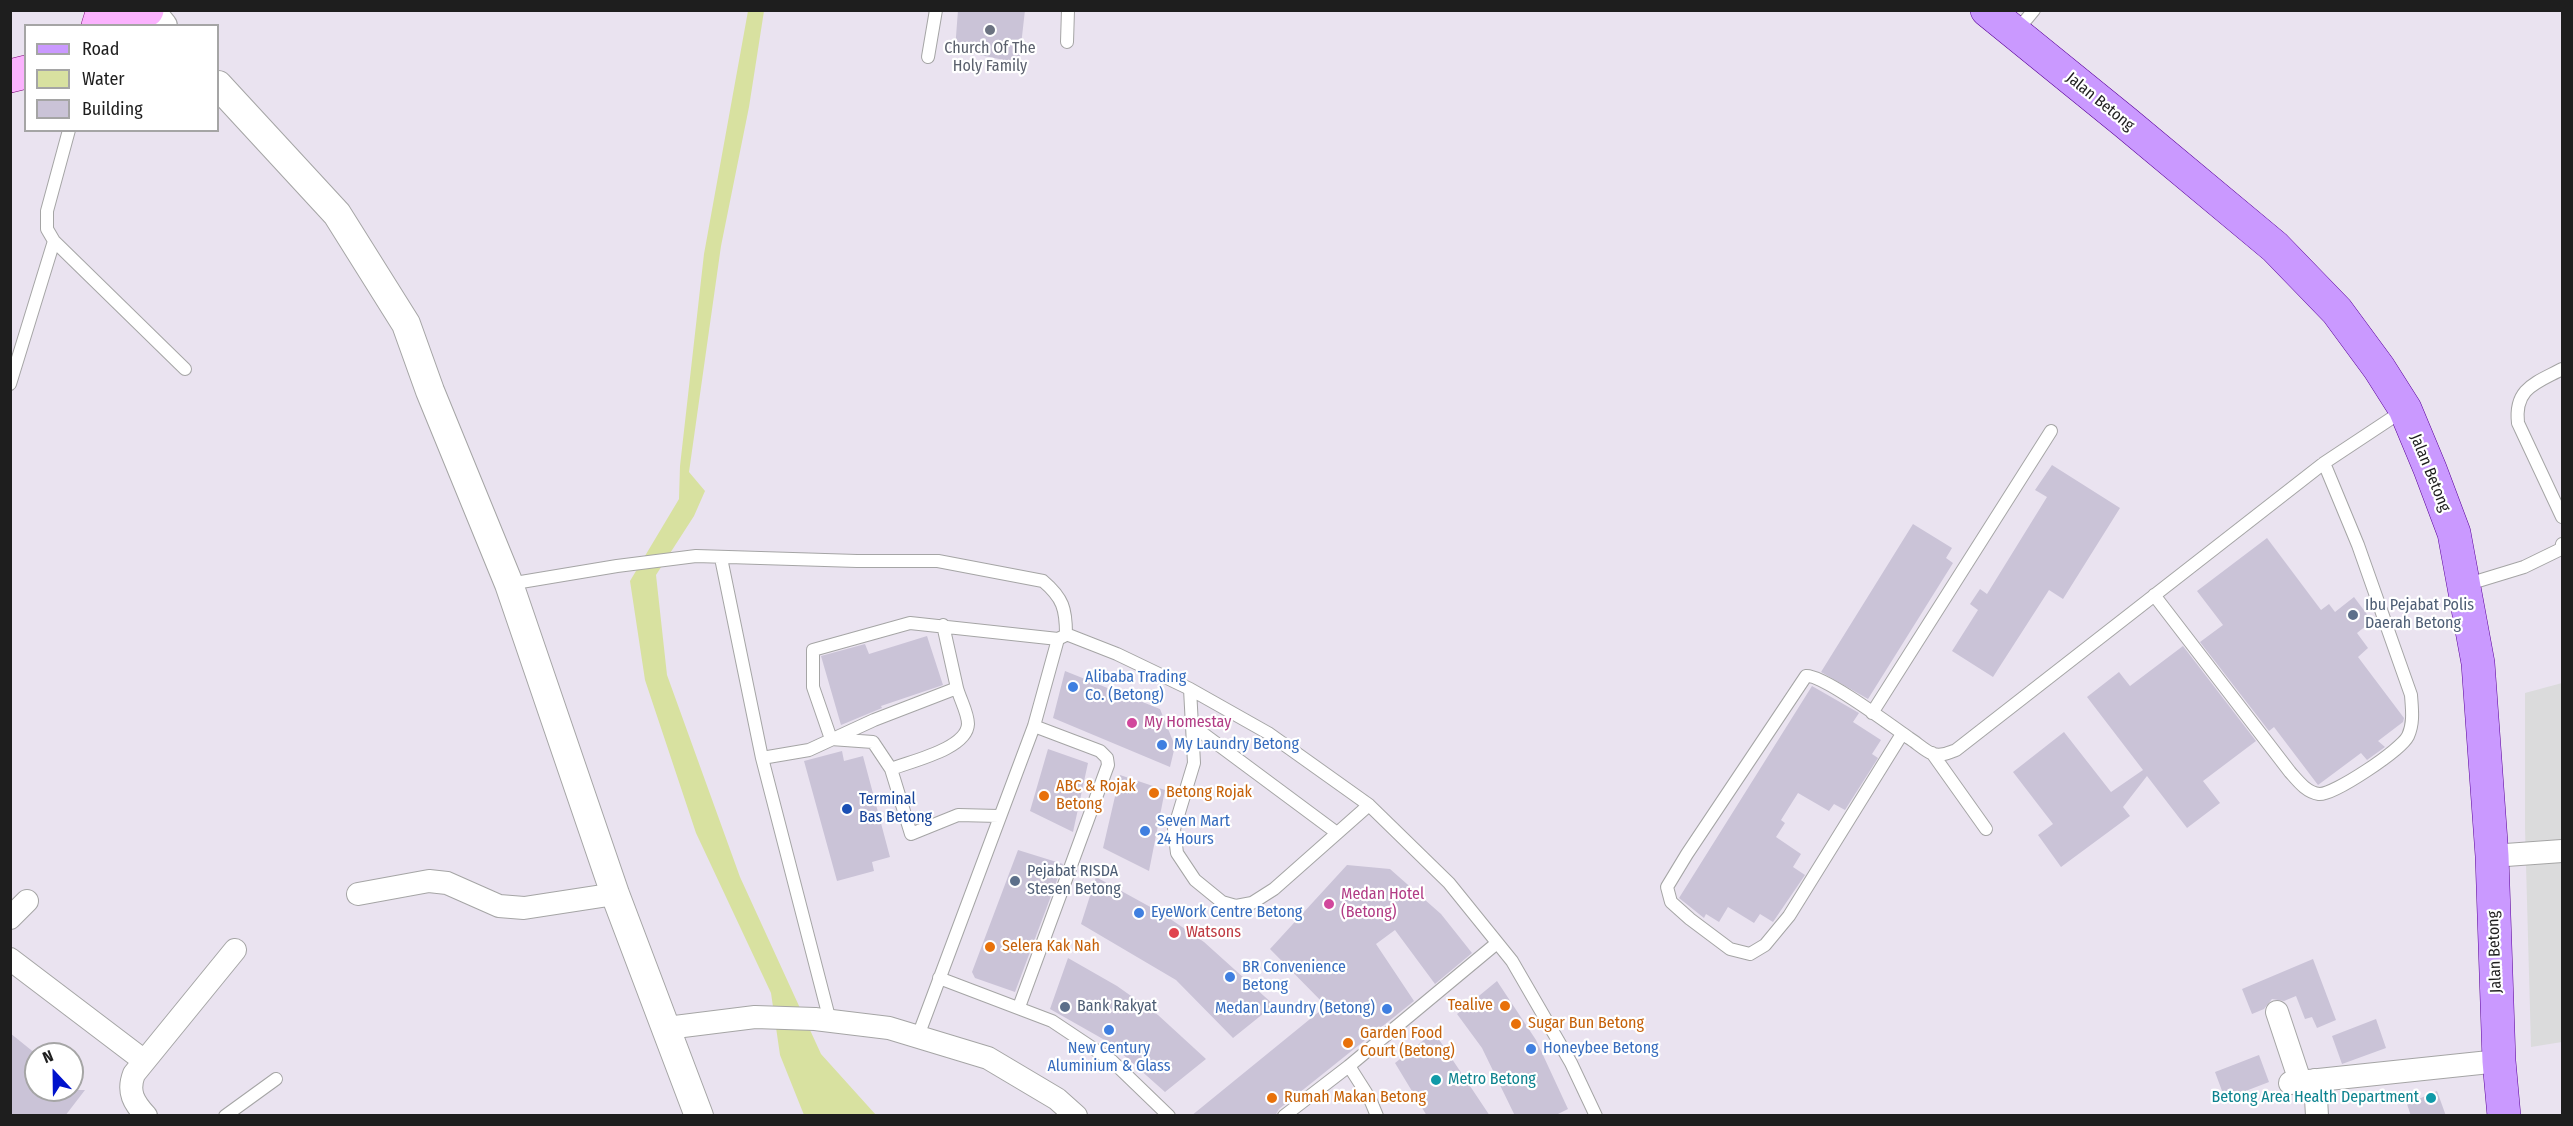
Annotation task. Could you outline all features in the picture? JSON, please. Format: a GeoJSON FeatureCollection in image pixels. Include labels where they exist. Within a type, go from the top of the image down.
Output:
{"type":"FeatureCollection","features":[{"type":"Feature","properties":{"kind":"main road"},"geometry":{"type":"LineString","coordinates":[[126,24],[148,10]]}},
{"type":"Feature","properties":{"kind":"main road","name":"Jalan Betong"},"geometry":{"type":"LineString","coordinates":[[1987,10],[2024,22],[2125,122],[2275,247],[2337,311],[2379,368],[2404,409],[2454,533],[2478,663],[2492,856],[2499,1061],[2504,1116]]}},
{"type":"Feature","properties":{"kind":"street"},"geometry":{"type":"LineString","coordinates":[[148,10],[161,24]]}},
{"type":"Feature","properties":{"kind":"street"},"geometry":{"type":"LineString","coordinates":[[219,86],[337,214],[400,315],[508,584],[615,894],[699,1116]]}},
{"type":"Feature","properties":{"kind":"street"},"geometry":{"type":"LineString","coordinates":[[2492,856],[2562,851]]}},
{"type":"Feature","properties":{"kind":"street"},"geometry":{"type":"LineString","coordinates":[[358,894],[429,881],[447,883],[499,906],[524,908],[615,894]]}},
{"type":"Feature","properties":{"kind":"street"},"geometry":{"type":"LineString","coordinates":[[10,918],[27,901]]}},
{"type":"Feature","properties":{"kind":"street"},"geometry":{"type":"LineString","coordinates":[[146,1116],[136,1105],[130,1085],[134,1074],[143,1060],[235,950]]}},
{"type":"Feature","properties":{"kind":"street"},"geometry":{"type":"LineString","coordinates":[[10,959],[143,1060]]}},
{"type":"Feature","properties":{"kind":"street"},"geometry":{"type":"LineString","coordinates":[[2277,1012],[2317,1116]]}},
{"type":"Feature","properties":{"kind":"street"},"geometry":{"type":"LineString","coordinates":[[667,1028],[755,1017],[823,1020],[889,1028],[988,1058],[1057,1099],[1076,1116]]}},
{"type":"Feature","properties":{"kind":"street"},"geometry":{"type":"LineString","coordinates":[[2302,1081],[2499,1061]]}},
{"type":"Feature","properties":{"kind":"lane"},"geometry":{"type":"LineString","coordinates":[[928,57],[936,10]]}},
{"type":"Feature","properties":{"kind":"lane"},"geometry":{"type":"LineString","coordinates":[[1067,42],[1068,10]]}},
{"type":"Feature","properties":{"kind":"lane"},"geometry":{"type":"LineString","coordinates":[[68,132],[48,211],[46,229],[54,241],[185,369]]}},
{"type":"Feature","properties":{"kind":"lane"},"geometry":{"type":"LineString","coordinates":[[10,384],[54,241]]}},
{"type":"Feature","properties":{"kind":"lane"},"geometry":{"type":"LineString","coordinates":[[2562,369],[2523,392],[2516,406],[2518,423],[2562,517]]}},
{"type":"Feature","properties":{"kind":"lane"},"geometry":{"type":"LineString","coordinates":[[1932,753],[1944,755],[1956,750],[2324,463],[2404,409]]}},
{"type":"Feature","properties":{"kind":"lane"},"geometry":{"type":"LineString","coordinates":[[1872,713],[2051,431]]}},
{"type":"Feature","properties":{"kind":"lane"},"geometry":{"type":"LineString","coordinates":[[2154,595],[2290,772],[2309,791],[2328,793],[2373,767],[2407,738],[2412,720],[2411,695],[2358,545],[2324,463]]}},
{"type":"Feature","properties":{"kind":"lane"},"geometry":{"type":"LineString","coordinates":[[2464,585],[2524,567],[2560,549],[2562,544]]}},
{"type":"Feature","properties":{"kind":"lane"},"geometry":{"type":"LineString","coordinates":[[508,584],[696,556],[938,561],[1043,581],[1057,593],[1066,613],[1062,637],[1034,726],[918,1036]]}},
{"type":"Feature","properties":{"kind":"lane"},"geometry":{"type":"LineString","coordinates":[[721,558],[762,758],[823,1020]]}},
{"type":"Feature","properties":{"kind":"lane"},"geometry":{"type":"LineString","coordinates":[[831,739],[813,687],[813,650],[910,623],[1062,637],[1117,654],[1190,689],[1268,733],[1369,805],[1449,883],[1512,961],[1571,1063],[1596,1116]]}},
{"type":"Feature","properties":{"kind":"lane"},"geometry":{"type":"LineString","coordinates":[[891,769],[953,746],[964,737],[968,723],[957,688],[943,625]]}},
{"type":"Feature","properties":{"kind":"lane"},"geometry":{"type":"LineString","coordinates":[[1902,734],[1789,916],[1765,945],[1750,954],[1730,949],[1671,902],[1667,887],[1806,676],[1818,677],[1932,753],[1986,829]]}},
{"type":"Feature","properties":{"kind":"lane"},"geometry":{"type":"LineString","coordinates":[[762,758],[809,750],[957,688]]}},
{"type":"Feature","properties":{"kind":"lane"},"geometry":{"type":"LineString","coordinates":[[1190,689],[1194,763],[1174,829],[1178,853],[1195,880],[1222,902],[1236,906],[1252,903],[1274,889],[1369,805]]}},
{"type":"Feature","properties":{"kind":"lane"},"geometry":{"type":"LineString","coordinates":[[1019,1007],[1108,765],[1107,758],[1100,751],[1034,726]]}},
{"type":"Feature","properties":{"kind":"lane"},"geometry":{"type":"LineString","coordinates":[[1192,726],[1337,833]]}},
{"type":"Feature","properties":{"kind":"lane"},"geometry":{"type":"LineString","coordinates":[[831,739],[873,742],[891,769],[911,834],[958,815],[999,816]]}},
{"type":"Feature","properties":{"kind":"lane"},"geometry":{"type":"LineString","coordinates":[[1284,1116],[1349,1066],[1497,943]]}},
{"type":"Feature","properties":{"kind":"lane"},"geometry":{"type":"LineString","coordinates":[[939,978],[1052,1021],[1113,1060],[1169,1116]]}},
{"type":"Feature","properties":{"kind":"lane"},"geometry":{"type":"LineString","coordinates":[[1349,1066],[1370,1099],[1377,1116]]}},
{"type":"Feature","properties":{"kind":"lane"},"geometry":{"type":"LineString","coordinates":[[225,1116],[276,1079]]}},
{"type":"Feature","properties":{"kind":"shaded area"},"geometry":{"type":"Polygon","coordinates":[[[2562,683],[2562,1042],[2531,1047],[2525,828],[2525,693],[2562,683]]]}},
{"type":"Feature","properties":{"kind":"water"},"geometry":{"type":"Polygon","coordinates":[[[748,11],[764,11],[749,107],[721,246],[689,472],[705,491],[694,516],[656,575],[667,675],[740,877],[821,1054],[876,1115],[804,1115],[780,1055],[771,993],[696,833],[645,680],[630,581],[679,499],[680,466],[704,254],[748,11]]]}},
{"type":"Feature","properties":{"kind":"building","name":"Church Of The Holy Family"},"geometry":{"type":"Polygon","coordinates":[[[958,10],[1025,10],[1019,63],[955,50],[958,10]]]}},
{"type":"Feature","properties":{"kind":"building"},"geometry":{"type":"Polygon","coordinates":[[[2052,465],[2120,508],[2063,599],[2049,590],[1993,677],[1952,651],[1978,610],[1970,604],[1980,589],[1987,594],[2047,497],[2035,490],[2052,465]]]}},
{"type":"Feature","properties":{"kind":"building"},"geometry":{"type":"Polygon","coordinates":[[[1913,524],[1952,548],[1946,558],[1953,563],[1868,699],[1821,672],[1913,524]]]}},
{"type":"Feature","properties":{"kind":"building"},"geometry":{"type":"Polygon","coordinates":[[[2267,538],[2321,610],[2329,604],[2335,612],[2354,597],[2372,621],[2357,633],[2368,648],[2358,657],[2404,718],[2403,722],[2378,741],[2385,747],[2367,760],[2361,753],[2318,785],[2274,727],[2269,731],[2200,642],[2223,625],[2197,591],[2267,538]]]}},
{"type":"Feature","properties":{"kind":"building"},"geometry":{"type":"Polygon","coordinates":[[[927,636],[943,685],[881,706],[882,708],[841,725],[821,656],[865,644],[869,654],[927,636]]]}},
{"type":"Feature","properties":{"kind":"building"},"geometry":{"type":"Polygon","coordinates":[[[2183,646],[2256,741],[2203,781],[2220,803],[2187,828],[2147,776],[2123,807],[2130,816],[2061,867],[2038,835],[2053,824],[2013,772],[2064,732],[2111,792],[2143,770],[2087,697],[2119,672],[2130,686],[2183,646]]]}},
{"type":"Feature","properties":{"kind":"building"},"geometry":{"type":"Polygon","coordinates":[[[1065,671],[1160,709],[1175,746],[1170,767],[1053,718],[1065,671]]]}},
{"type":"Feature","properties":{"kind":"building"},"geometry":{"type":"Polygon","coordinates":[[[1812,686],[1859,713],[1853,722],[1881,740],[1872,754],[1878,758],[1845,810],[1834,804],[1829,811],[1798,793],[1781,820],[1785,823],[1776,837],[1801,854],[1793,867],[1805,875],[1773,922],[1760,914],[1754,923],[1728,907],[1719,922],[1706,914],[1704,918],[1679,898],[1812,686]]]}},
{"type":"Feature","properties":{"kind":"building"},"geometry":{"type":"Polygon","coordinates":[[[1048,749],[1088,763],[1073,832],[1030,811],[1048,749]]]}},
{"type":"Feature","properties":{"kind":"building","name":"Terminal Bas Betong"},"geometry":{"type":"Polygon","coordinates":[[[842,751],[844,761],[863,756],[890,857],[872,862],[874,871],[837,881],[804,761],[842,751]]]}},
{"type":"Feature","properties":{"kind":"building"},"geometry":{"type":"Polygon","coordinates":[[[1120,775],[1165,790],[1149,871],[1103,848],[1120,775]]]}},
{"type":"Feature","properties":{"kind":"building"},"geometry":{"type":"Polygon","coordinates":[[[1018,850],[1063,864],[1015,992],[975,978],[972,972],[1018,850]]]}},
{"type":"Feature","properties":{"kind":"building"},"geometry":{"type":"Polygon","coordinates":[[[1347,865],[1390,869],[1441,914],[1472,953],[1435,984],[1395,930],[1376,944],[1414,1001],[1279,1109],[1275,1116],[1191,1116],[1326,1006],[1270,949],[1347,865]]]}},
{"type":"Feature","properties":{"kind":"building"},"geometry":{"type":"Polygon","coordinates":[[[1096,877],[1163,914],[1204,942],[1274,1005],[1233,1038],[1176,980],[1081,924],[1096,877]]]}},
{"type":"Feature","properties":{"kind":"building"},"geometry":{"type":"Polygon","coordinates":[[[1068,958],[1117,986],[1158,1015],[1206,1059],[1165,1092],[1110,1043],[1050,1009],[1068,958]]]}},
{"type":"Feature","properties":{"kind":"building"},"geometry":{"type":"Polygon","coordinates":[[[2313,959],[2336,1020],[2317,1028],[2312,1017],[2305,1019],[2296,996],[2284,1001],[2272,999],[2264,1009],[2252,1014],[2242,989],[2313,959]]]}},
{"type":"Feature","properties":{"kind":"building"},"geometry":{"type":"Polygon","coordinates":[[[1497,981],[1536,1040],[1568,1109],[1554,1116],[1515,1116],[1482,1048],[1457,1014],[1497,981]]]}},
{"type":"Feature","properties":{"kind":"building"},"geometry":{"type":"Polygon","coordinates":[[[2376,1019],[2386,1048],[2342,1064],[2332,1036],[2376,1019]]]}},
{"type":"Feature","properties":{"kind":"building","name":"Metro Betong"},"geometry":{"type":"Polygon","coordinates":[[[1434,1032],[1490,1116],[1427,1116],[1395,1063],[1434,1032]]]}},
{"type":"Feature","properties":{"kind":"building"},"geometry":{"type":"Polygon","coordinates":[[[10,1033],[24,1044],[24,1102],[76,1102],[65,1116],[10,1116],[10,1033]]]}},
{"type":"Feature","properties":{"kind":"building"},"geometry":{"type":"Polygon","coordinates":[[[2259,1055],[2269,1082],[2225,1099],[2215,1072],[2259,1055]]]}},
{"type":"Feature","properties":{"kind":"building","name":"Betong Area Health Department"},"geometry":{"type":"Polygon","coordinates":[[[2437,1091],[2446,1116],[2411,1116],[2407,1104],[2437,1091]]]}},
{"type":"Feature","properties":{"kind":"place","name":"Church Of The Holy Family"},"geometry":{"type":"Point","coordinates":[990,30]}},
{"type":"Feature","properties":{"kind":"place","name":"Ibu Pejabat Polis Daerah Betong"},"geometry":{"type":"Point","coordinates":[2353,615]}},
{"type":"Feature","properties":{"kind":"place","name":"Alibaba Trading Co. (Betong)"},"geometry":{"type":"Point","coordinates":[1073,687]}},
{"type":"Feature","properties":{"kind":"place","name":"My Homestay"},"geometry":{"type":"Point","coordinates":[1132,723]}},
{"type":"Feature","properties":{"kind":"place","name":"My Laundry Betong"},"geometry":{"type":"Point","coordinates":[1162,745]}},
{"type":"Feature","properties":{"kind":"place","name":"Betong Rojak"},"geometry":{"type":"Point","coordinates":[1154,793]}},
{"type":"Feature","properties":{"kind":"place","name":"ABC & Rojak Betong"},"geometry":{"type":"Point","coordinates":[1044,796]}},
{"type":"Feature","properties":{"kind":"place","name":"Terminal Bas Betong"},"geometry":{"type":"Point","coordinates":[847,809]}},
{"type":"Feature","properties":{"kind":"place","name":"Seven Mart 24 Hours"},"geometry":{"type":"Point","coordinates":[1145,831]}},
{"type":"Feature","properties":{"kind":"place","name":"Pejabat RISDA Stesen Betong"},"geometry":{"type":"Point","coordinates":[1015,881]}},
{"type":"Feature","properties":{"kind":"place","name":"Medan Hotel (Betong)"},"geometry":{"type":"Point","coordinates":[1329,904]}},
{"type":"Feature","properties":{"kind":"place","name":"EyeWork Centre Betong"},"geometry":{"type":"Point","coordinates":[1139,913]}},
{"type":"Feature","properties":{"kind":"place","name":"Watsons"},"geometry":{"type":"Point","coordinates":[1174,933]}},
{"type":"Feature","properties":{"kind":"place","name":"Selera Kak Nah"},"geometry":{"type":"Point","coordinates":[990,947]}},
{"type":"Feature","properties":{"kind":"place","name":"BR Convenience Betong"},"geometry":{"type":"Point","coordinates":[1230,977]}},
{"type":"Feature","properties":{"kind":"place","name":"Tealive"},"geometry":{"type":"Point","coordinates":[1505,1006]}},
{"type":"Feature","properties":{"kind":"place","name":"Bank Rakyat"},"geometry":{"type":"Point","coordinates":[1065,1007]}},
{"type":"Feature","properties":{"kind":"place","name":"Medan Laundry (Betong)"},"geometry":{"type":"Point","coordinates":[1387,1009]}},
{"type":"Feature","properties":{"kind":"place","name":"Sugar Bun Betong"},"geometry":{"type":"Point","coordinates":[1516,1024]}},
{"type":"Feature","properties":{"kind":"place","name":"New Century Aluminium & Glass"},"geometry":{"type":"Point","coordinates":[1109,1030]}},
{"type":"Feature","properties":{"kind":"place","name":"Garden Food Court (Betong)"},"geometry":{"type":"Point","coordinates":[1348,1043]}},
{"type":"Feature","properties":{"kind":"place","name":"Honeybee Betong"},"geometry":{"type":"Point","coordinates":[1531,1049]}},
{"type":"Feature","properties":{"kind":"place","name":"Metro Betong"},"geometry":{"type":"Point","coordinates":[1436,1080]}},
{"type":"Feature","properties":{"kind":"place","name":"Rumah Makan Betong"},"geometry":{"type":"Point","coordinates":[1272,1098]}},
{"type":"Feature","properties":{"kind":"place","name":"Betong Area Health Department"},"geometry":{"type":"Point","coordinates":[2431,1098]}}]}
